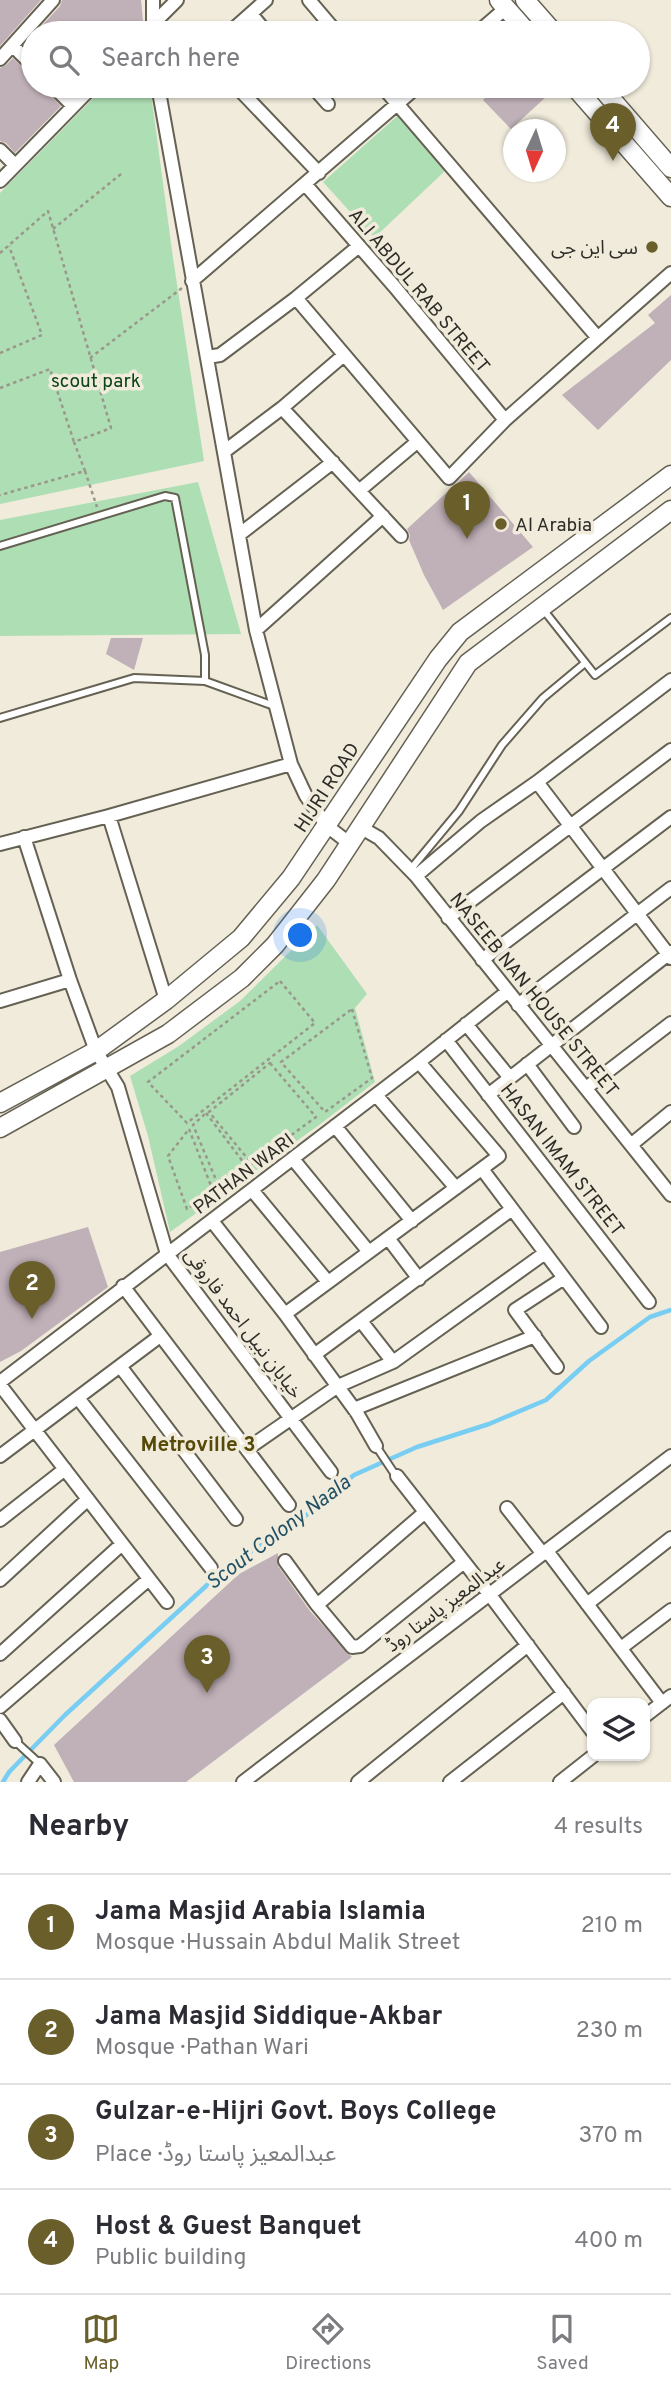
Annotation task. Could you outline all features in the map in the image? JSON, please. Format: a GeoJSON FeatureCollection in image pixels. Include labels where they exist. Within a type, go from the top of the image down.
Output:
{"type":"FeatureCollection","features":[{"type":"Feature","properties":{"kind":"main road"},"geometry":{"type":"LineString","coordinates":[[532,2],[545,21]]}},
{"type":"Feature","properties":{"kind":"main road"},"geometry":{"type":"LineString","coordinates":[[503,4],[518,21]]}},
{"type":"Feature","properties":{"kind":"main road"},"geometry":{"type":"LineString","coordinates":[[584,98],[671,197]]}},
{"type":"Feature","properties":{"kind":"main road"},"geometry":{"type":"LineString","coordinates":[[611,98],[671,167]]}},
{"type":"Feature","properties":{"kind":"main road","name":"HIJRI ROAD"},"geometry":{"type":"LineString","coordinates":[[0,1104],[96,1051],[166,1000],[241,938],[291,878],[438,659],[460,632],[671,475]]}},
{"type":"Feature","properties":{"kind":"main road"},"geometry":{"type":"LineString","coordinates":[[0,1128],[168,1034],[242,978],[275,945],[326,880],[468,663],[671,510]]}},
{"type":"Feature","properties":{"kind":"street"},"geometry":{"type":"LineString","coordinates":[[35,21],[53,0]]}},
{"type":"Feature","properties":{"kind":"street"},"geometry":{"type":"LineString","coordinates":[[153,0],[153,21]]}},
{"type":"Feature","properties":{"kind":"street"},"geometry":{"type":"LineString","coordinates":[[159,21],[177,0]]}},
{"type":"Feature","properties":{"kind":"street"},"geometry":{"type":"LineString","coordinates":[[243,21],[266,0]]}},
{"type":"Feature","properties":{"kind":"street"},"geometry":{"type":"LineString","coordinates":[[309,0],[327,21]]}},
{"type":"Feature","properties":{"kind":"street"},"geometry":{"type":"LineString","coordinates":[[488,21],[503,4]]}},
{"type":"Feature","properties":{"kind":"street"},"geometry":{"type":"LineString","coordinates":[[251,14],[257,21]]}},
{"type":"Feature","properties":{"kind":"street"},"geometry":{"type":"LineString","coordinates":[[0,60],[21,37]]}},
{"type":"Feature","properties":{"kind":"street"},"geometry":{"type":"LineString","coordinates":[[13,46],[21,54]]}},
{"type":"Feature","properties":{"kind":"street"},"geometry":{"type":"LineString","coordinates":[[66,98],[74,106]]}},
{"type":"Feature","properties":{"kind":"street"},"geometry":{"type":"LineString","coordinates":[[0,181],[82,98]]}},
{"type":"Feature","properties":{"kind":"street"},"geometry":{"type":"LineString","coordinates":[[160,98],[256,629],[291,764],[306,796],[327,826],[349,843]]}},
{"type":"Feature","properties":{"kind":"street"},"geometry":{"type":"LineString","coordinates":[[247,98],[319,173]]}},
{"type":"Feature","properties":{"kind":"street"},"geometry":{"type":"LineString","coordinates":[[323,98],[328,104]]}},
{"type":"Feature","properties":{"kind":"street"},"geometry":{"type":"LineString","coordinates":[[393,98],[598,338]]}},
{"type":"Feature","properties":{"kind":"street"},"geometry":{"type":"LineString","coordinates":[[192,281],[405,98]]}},
{"type":"Feature","properties":{"kind":"street"},"geometry":{"type":"LineString","coordinates":[[0,150],[15,165]]}},
{"type":"Feature","properties":{"kind":"street","name":"ALI ABDUL RAB STREET"},"geometry":{"type":"LineString","coordinates":[[305,184],[505,420]]}},
{"type":"Feature","properties":{"kind":"street"},"geometry":{"type":"LineString","coordinates":[[207,357],[220,355],[359,246]]}},
{"type":"Feature","properties":{"kind":"street"},"geometry":{"type":"LineString","coordinates":[[296,298],[449,478],[505,420],[671,273]]}},
{"type":"Feature","properties":{"kind":"street"},"geometry":{"type":"LineString","coordinates":[[225,452],[344,355]]}},
{"type":"Feature","properties":{"kind":"street"},"geometry":{"type":"LineString","coordinates":[[282,408],[401,536]]}},
{"type":"Feature","properties":{"kind":"street"},"geometry":{"type":"LineString","coordinates":[[360,490],[417,442]]}},
{"type":"Feature","properties":{"kind":"street"},"geometry":{"type":"LineString","coordinates":[[240,534],[333,462]]}},
{"type":"Feature","properties":{"kind":"street"},"geometry":{"type":"LineString","coordinates":[[256,629],[383,516]]}},
{"type":"Feature","properties":{"kind":"street"},"geometry":{"type":"LineString","coordinates":[[413,873],[671,680]]}},
{"type":"Feature","properties":{"kind":"street"},"geometry":{"type":"LineString","coordinates":[[449,918],[671,750]]}},
{"type":"Feature","properties":{"kind":"street"},"geometry":{"type":"LineString","coordinates":[[0,844],[291,764]]}},
{"type":"Feature","properties":{"kind":"street"},"geometry":{"type":"LineString","coordinates":[[488,1095],[670,955],[537,782]]}},
{"type":"Feature","properties":{"kind":"street"},"geometry":{"type":"LineString","coordinates":[[109,816],[166,1000]]}},
{"type":"Feature","properties":{"kind":"street"},"geometry":{"type":"LineString","coordinates":[[482,960],[671,817]]}},
{"type":"Feature","properties":{"kind":"street","name":"NASEEB NAN HOUSE STREET"},"geometry":{"type":"LineString","coordinates":[[360,827],[379,838],[413,873],[671,1195]]}},
{"type":"Feature","properties":{"kind":"street","name":"خیابانِ نبیل احمد فاروقی"},"geometry":{"type":"LineString","coordinates":[[24,837],[96,1051],[118,1087],[167,1254],[331,1472]]}},
{"type":"Feature","properties":{"kind":"street"},"geometry":{"type":"LineString","coordinates":[[518,1004],[671,888]]}},
{"type":"Feature","properties":{"kind":"street"},"geometry":{"type":"LineString","coordinates":[[0,1001],[70,980]]}},
{"type":"Feature","properties":{"kind":"street","name":"PATHAN WARI"},"geometry":{"type":"LineString","coordinates":[[0,1384],[123,1286],[293,1159],[507,992]]}},
{"type":"Feature","properties":{"kind":"street"},"geometry":{"type":"LineString","coordinates":[[586,1088],[671,1023]]}},
{"type":"Feature","properties":{"kind":"street"},"geometry":{"type":"LineString","coordinates":[[466,1024],[510,1077]]}},
{"type":"Feature","properties":{"kind":"street","name":"HASAN IMAM STREET"},"geometry":{"type":"LineString","coordinates":[[446,1040],[649,1302]]}},
{"type":"Feature","properties":{"kind":"street"},"geometry":{"type":"LineString","coordinates":[[285,1314],[499,1156],[419,1062]]}},
{"type":"Feature","properties":{"kind":"street"},"geometry":{"type":"LineString","coordinates":[[527,1063],[574,1127]]}},
{"type":"Feature","properties":{"kind":"street"},"geometry":{"type":"LineString","coordinates":[[376,1095],[456,1188]]}},
{"type":"Feature","properties":{"kind":"street"},"geometry":{"type":"LineString","coordinates":[[632,1144],[671,1112]]}},
{"type":"Feature","properties":{"kind":"street"},"geometry":{"type":"LineString","coordinates":[[335,1126],[411,1221]]}},
{"type":"Feature","properties":{"kind":"street"},"geometry":{"type":"LineString","coordinates":[[293,1159],[369,1252]]}},
{"type":"Feature","properties":{"kind":"street"},"geometry":{"type":"LineString","coordinates":[[482,1169],[601,1327]]}},
{"type":"Feature","properties":{"kind":"street"},"geometry":{"type":"LineString","coordinates":[[252,1190],[328,1282]]}},
{"type":"Feature","properties":{"kind":"street"},"geometry":{"type":"LineString","coordinates":[[314,1355],[512,1209]]}},
{"type":"Feature","properties":{"kind":"street"},"geometry":{"type":"LineString","coordinates":[[212,1221],[338,1386],[376,1446]]}},
{"type":"Feature","properties":{"kind":"street"},"geometry":{"type":"LineString","coordinates":[[388,1238],[419,1279]]}},
{"type":"Feature","properties":{"kind":"street"},"geometry":{"type":"LineString","coordinates":[[247,1449],[338,1386],[393,1362],[545,1253]]}},
{"type":"Feature","properties":{"kind":"street"},"geometry":{"type":"LineString","coordinates":[[558,1367],[515,1310],[564,1278]]}},
{"type":"Feature","properties":{"kind":"street"},"geometry":{"type":"LineString","coordinates":[[123,1286],[289,1505]]}},
{"type":"Feature","properties":{"kind":"street"},"geometry":{"type":"LineString","coordinates":[[361,1321],[393,1362]]}},
{"type":"Feature","properties":{"kind":"street"},"geometry":{"type":"LineString","coordinates":[[0,1456],[160,1336]]}},
{"type":"Feature","properties":{"kind":"street"},"geometry":{"type":"LineString","coordinates":[[354,1409],[535,1336]]}},
{"type":"Feature","properties":{"kind":"street"},"geometry":{"type":"LineString","coordinates":[[120,1366],[236,1519]]}},
{"type":"Feature","properties":{"kind":"street"},"geometry":{"type":"LineString","coordinates":[[0,1384],[167,1602]]}},
{"type":"Feature","properties":{"kind":"street"},"geometry":{"type":"LineString","coordinates":[[78,1398],[211,1568]]}},
{"type":"Feature","properties":{"kind":"street","name":"عبدالمعیز پاستا روڈ"},"geometry":{"type":"LineString","coordinates":[[250,1780],[671,1456]]}},
{"type":"Feature","properties":{"kind":"street"},"geometry":{"type":"LineString","coordinates":[[0,1520],[65,1469]]}},
{"type":"Feature","properties":{"kind":"street"},"geometry":{"type":"LineString","coordinates":[[397,1476],[587,1724]]}},
{"type":"Feature","properties":{"kind":"street"},"geometry":{"type":"LineString","coordinates":[[0,1580],[88,1499]]}},
{"type":"Feature","properties":{"kind":"street"},"geometry":{"type":"LineString","coordinates":[[507,1508],[621,1648],[667,1699],[650,1712]]}},
{"type":"Feature","properties":{"kind":"street"},"geometry":{"type":"LineString","coordinates":[[317,1605],[424,1513]]}},
{"type":"Feature","properties":{"kind":"street"},"geometry":{"type":"LineString","coordinates":[[587,1604],[671,1538]]}},
{"type":"Feature","properties":{"kind":"street"},"geometry":{"type":"LineString","coordinates":[[0,1654],[122,1544]]}},
{"type":"Feature","properties":{"kind":"street"},"geometry":{"type":"LineString","coordinates":[[285,1561],[317,1605],[352,1647],[357,1648],[464,1562]]}},
{"type":"Feature","properties":{"kind":"street"},"geometry":{"type":"LineString","coordinates":[[0,1707],[149,1579]]}},
{"type":"Feature","properties":{"kind":"street"},"geometry":{"type":"LineString","coordinates":[[621,1648],[671,1609]]}},
{"type":"Feature","properties":{"kind":"street"},"geometry":{"type":"LineString","coordinates":[[358,1782],[528,1645]]}},
{"type":"Feature","properties":{"kind":"street"},"geometry":{"type":"LineString","coordinates":[[450,1782],[564,1693]]}},
{"type":"Feature","properties":{"kind":"street"},"geometry":{"type":"LineString","coordinates":[[0,1720],[15,1741]]}},
{"type":"Feature","properties":{"kind":"street"},"geometry":{"type":"LineString","coordinates":[[560,1782],[587,1761]]}},
{"type":"Feature","properties":{"kind":"street"},"geometry":{"type":"LineString","coordinates":[[28,1782],[40,1764],[54,1782]]}},
{"type":"Feature","properties":{"kind":"lane"},"geometry":{"type":"LineString","coordinates":[[0,546],[168,495],[177,500],[205,655],[205,681]]}},
{"type":"Feature","properties":{"kind":"lane"},"geometry":{"type":"LineString","coordinates":[[541,607],[595,675],[671,618]]}},
{"type":"Feature","properties":{"kind":"lane"},"geometry":{"type":"LineString","coordinates":[[413,873],[459,811],[502,745],[543,698],[585,663]]}},
{"type":"Feature","properties":{"kind":"lane"},"geometry":{"type":"LineString","coordinates":[[0,718],[123,680],[175,678],[205,681],[276,706]]}},
{"type":"Feature","properties":{"kind":"lane"},"geometry":{"type":"LineString","coordinates":[[376,1446],[397,1476]]}},
{"type":"Feature","properties":{"kind":"lane"},"geometry":{"type":"LineString","coordinates":[[15,1741],[40,1764]]}},
{"type":"Feature","properties":{"kind":"path"},"geometry":{"type":"LineString","coordinates":[[53,229],[121,174]]}},
{"type":"Feature","properties":{"kind":"path"},"geometry":{"type":"LineString","coordinates":[[0,253],[48,211],[111,428],[74,442]]}},
{"type":"Feature","properties":{"kind":"path"},"geometry":{"type":"LineString","coordinates":[[0,353],[42,335],[9,245]]}},
{"type":"Feature","properties":{"kind":"path"},"geometry":{"type":"LineString","coordinates":[[90,358],[192,281]]}},
{"type":"Feature","properties":{"kind":"path"},"geometry":{"type":"LineString","coordinates":[[0,388],[50,369],[100,516]]}},
{"type":"Feature","properties":{"kind":"path"},"geometry":{"type":"LineString","coordinates":[[0,495],[85,471]]}},
{"type":"Feature","properties":{"kind":"path"},"geometry":{"type":"LineString","coordinates":[[280,981],[315,1023],[187,1123],[148,1082],[280,981]]}},
{"type":"Feature","properties":{"kind":"path"},"geometry":{"type":"LineString","coordinates":[[352,1009],[372,1078],[325,1112],[281,1062],[352,1009]]}},
{"type":"Feature","properties":{"kind":"path"},"geometry":{"type":"LineString","coordinates":[[270,1063],[316,1117],[251,1164],[209,1112],[270,1063]]}},
{"type":"Feature","properties":{"kind":"path"},"geometry":{"type":"LineString","coordinates":[[206,1113],[247,1167],[219,1187],[193,1125],[206,1113]]}},
{"type":"Feature","properties":{"kind":"path"},"geometry":{"type":"LineString","coordinates":[[188,1129],[198,1154],[213,1191],[187,1209],[168,1156],[188,1129]]}},
{"type":"Feature","properties":{"kind":"green space","name":"scout park"},"geometry":{"type":"Polygon","coordinates":[[[93,98],[152,98],[204,461],[0,504],[0,193],[93,98]]]}},
{"type":"Feature","properties":{"kind":"green space"},"geometry":{"type":"Polygon","coordinates":[[[403,111],[446,170],[374,238],[323,182],[403,111]]]}},
{"type":"Feature","properties":{"kind":"green space"},"geometry":{"type":"Polygon","coordinates":[[[198,482],[241,634],[0,636],[0,520],[198,482]]]}},
{"type":"Feature","properties":{"kind":"green space"},"geometry":{"type":"Polygon","coordinates":[[[317,925],[367,994],[355,1008],[375,1082],[170,1232],[148,1136],[130,1076],[179,1046],[240,1001],[317,925]]]}},
{"type":"Feature","properties":{"kind":"building"},"geometry":{"type":"Polygon","coordinates":[[[0,0],[41,0],[21,21],[0,46],[0,0]]]}},
{"type":"Feature","properties":{"kind":"building"},"geometry":{"type":"Polygon","coordinates":[[[62,0],[141,0],[143,21],[46,21],[62,0]]]}},
{"type":"Feature","properties":{"kind":"building"},"geometry":{"type":"Polygon","coordinates":[[[13,58],[21,66],[21,98],[53,98],[61,106],[15,153],[6,143],[0,141],[0,68],[13,58]]]}},
{"type":"Feature","properties":{"kind":"building"},"geometry":{"type":"Polygon","coordinates":[[[485,98],[545,98],[522,119],[503,121],[483,100],[485,98]]]}},
{"type":"Feature","properties":{"kind":"building"},"geometry":{"type":"Polygon","coordinates":[[[671,295],[671,360],[598,430],[562,395],[655,323],[648,315],[671,295]]]}},
{"type":"Feature","properties":{"kind":"building"},"geometry":{"type":"Polygon","coordinates":[[[469,472],[533,547],[443,610],[424,575],[407,529],[469,472]]]}},
{"type":"Feature","properties":{"kind":"building"},"geometry":{"type":"Polygon","coordinates":[[[111,638],[143,638],[134,670],[106,654],[111,638]]]}},
{"type":"Feature","properties":{"kind":"building"},"geometry":{"type":"Polygon","coordinates":[[[88,1227],[108,1287],[21,1351],[0,1362],[0,1252],[88,1227]]]}},
{"type":"Feature","properties":{"kind":"building"},"geometry":{"type":"Polygon","coordinates":[[[278,1553],[278,1566],[310,1611],[352,1657],[186,1782],[74,1782],[54,1745],[239,1574],[278,1553]]]}},
{"type":"Feature","properties":{"kind":"waterway","name":"Scout Colony Naala"},"geometry":{"type":"LineString","coordinates":[[3,1782],[9,1772],[65,1715],[229,1565],[297,1523],[354,1475],[417,1447],[489,1424],[546,1400],[589,1361],[650,1317],[671,1310]]}},
{"type":"Feature","properties":{"kind":"place","name":"Host & Guest Banquet"},"geometry":{"type":"Point","coordinates":[613,161]}},
{"type":"Feature","properties":{"kind":"place","name":"سی این جی"},"geometry":{"type":"Point","coordinates":[652,247]}},
{"type":"Feature","properties":{"kind":"place","name":"Al Arabia"},"geometry":{"type":"Point","coordinates":[501,524]}},
{"type":"Feature","properties":{"kind":"place","name":"Jama Masjid Arabia Islamia"},"geometry":{"type":"Point","coordinates":[467,539]}},
{"type":"Feature","properties":{"kind":"place","name":"Jama Masjid Siddique-Akbar"},"geometry":{"type":"Point","coordinates":[32,1319]}},
{"type":"Feature","properties":{"kind":"place","name":"Gulzar-e-Hijri Govt. Boys College"},"geometry":{"type":"Point","coordinates":[207,1693]}},
{"type":"Feature","properties":{"kind":"district","name":"Metroville 3"},"geometry":{"type":"Point","coordinates":[198,1444]}}]}
